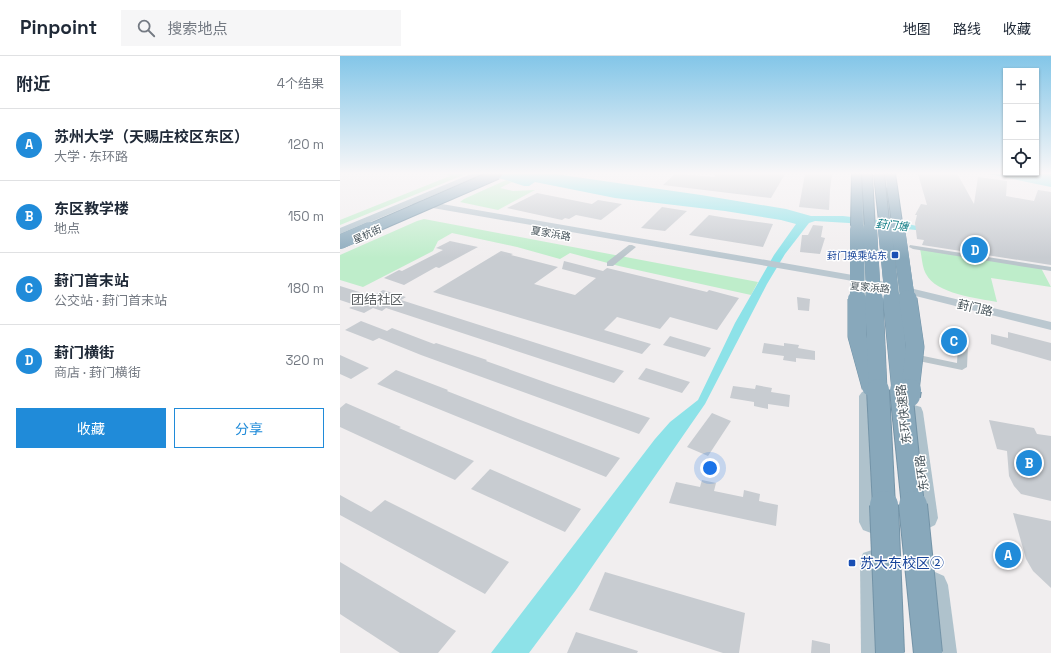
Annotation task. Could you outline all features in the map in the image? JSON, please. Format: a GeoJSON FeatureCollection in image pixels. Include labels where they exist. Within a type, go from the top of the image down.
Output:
{"type":"FeatureCollection","features":[{"type":"Feature","properties":{"kind":"highway"},"geometry":{"type":"LineString","coordinates":[[340,236],[423,202]]}},
{"type":"Feature","properties":{"kind":"highway"},"geometry":{"type":"LineString","coordinates":[[340,242],[429,202]]}},
{"type":"Feature","properties":{"kind":"highway","name":"东环快速路"},"geometry":{"type":"LineString","coordinates":[[863,202],[880,423],[890,653]]}},
{"type":"Feature","properties":{"kind":"highway","name":"东环快速路"},"geometry":{"type":"LineString","coordinates":[[888,202],[905,428],[928,653]]}},
{"type":"Feature","properties":{"kind":"main road","name":"星杭街"},"geometry":{"type":"LineString","coordinates":[[340,232],[413,202]]}},
{"type":"Feature","properties":{"kind":"main road","name":"夏家浜路"},"geometry":{"type":"LineString","coordinates":[[413,202],[561,231],[632,247],[764,266]]}},
{"type":"Feature","properties":{"kind":"main road","name":"星杭街"},"geometry":{"type":"LineString","coordinates":[[340,246],[440,202]]}},
{"type":"Feature","properties":{"kind":"main road"},"geometry":{"type":"LineString","coordinates":[[862,202],[875,653]]}},
{"type":"Feature","properties":{"kind":"main road","name":"东环路"},"geometry":{"type":"LineString","coordinates":[[888,202],[943,653]]}},
{"type":"Feature","properties":{"kind":"main road","name":"夏家浜路"},"geometry":{"type":"LineString","coordinates":[[402,206],[561,231],[899,289]]}},
{"type":"Feature","properties":{"kind":"main road","name":"葑门路"},"geometry":{"type":"LineString","coordinates":[[899,289],[1051,326]]}},
{"type":"Feature","properties":{"kind":"street"},"geometry":{"type":"LineString","coordinates":[[610,264],[632,247]]}},
{"type":"Feature","properties":{"kind":"street"},"geometry":{"type":"LineString","coordinates":[[913,247],[1051,269]]}},
{"type":"Feature","properties":{"kind":"street"},"geometry":{"type":"LineString","coordinates":[[907,355],[962,367],[963,345]]}},
{"type":"Feature","properties":{"kind":"green space"},"geometry":{"type":"Polygon","coordinates":[[[385,202],[397,202],[340,225],[340,220],[385,202]]]}},
{"type":"Feature","properties":{"kind":"green space"},"geometry":{"type":"Polygon","coordinates":[[[460,202],[513,202],[498,210],[460,202]]]}},
{"type":"Feature","properties":{"kind":"green space"},"geometry":{"type":"Polygon","coordinates":[[[424,219],[758,282],[751,295],[619,266],[570,253],[560,259],[517,247],[452,233],[438,241],[433,251],[363,287],[340,280],[340,255],[424,219]]]}},
{"type":"Feature","properties":{"kind":"green space"},"geometry":{"type":"Polygon","coordinates":[[[920,249],[1041,268],[1051,287],[991,278],[997,302],[968,297],[948,291],[931,281],[926,274],[920,249]]]}},
{"type":"Feature","properties":{"kind":"water","name":"葑门塘"},"geometry":{"type":"Polygon","coordinates":[[[648,202],[743,202],[786,209],[811,216],[843,216],[917,226],[916,230],[849,223],[815,221],[809,223],[785,254],[767,284],[705,404],[576,590],[529,653],[491,653],[655,439],[670,422],[698,400],[735,323],[774,255],[796,224],[781,220],[725,211],[648,202]]]}},
{"type":"Feature","properties":{"kind":"building"},"geometry":{"type":"Polygon","coordinates":[[[519,202],[581,202],[592,204],[595,202],[609,202],[622,204],[601,220],[576,215],[569,219],[565,218],[562,220],[507,208],[519,202]]]}},
{"type":"Feature","properties":{"kind":"building"},"geometry":{"type":"Polygon","coordinates":[[[800,202],[829,202],[829,210],[799,207],[800,202]]]}},
{"type":"Feature","properties":{"kind":"building"},"geometry":{"type":"Polygon","coordinates":[[[926,202],[973,202],[974,204],[974,202],[1051,202],[1051,265],[922,245],[924,240],[917,239],[915,223],[917,215],[915,215],[921,204],[927,205],[926,202]]]}},
{"type":"Feature","properties":{"kind":"building"},"geometry":{"type":"Polygon","coordinates":[[[662,207],[687,211],[665,231],[641,228],[662,207]]]}},
{"type":"Feature","properties":{"kind":"building"},"geometry":{"type":"Polygon","coordinates":[[[709,215],[773,224],[763,247],[689,235],[709,215]]]}},
{"type":"Feature","properties":{"kind":"building"},"geometry":{"type":"Polygon","coordinates":[[[813,225],[823,226],[821,237],[825,238],[820,254],[800,252],[802,235],[808,235],[813,225]]]}},
{"type":"Feature","properties":{"kind":"building"},"geometry":{"type":"Polygon","coordinates":[[[450,241],[478,247],[439,268],[436,267],[404,285],[384,278],[399,270],[402,271],[443,250],[436,248],[450,241]]]}},
{"type":"Feature","properties":{"kind":"building"},"geometry":{"type":"Polygon","coordinates":[[[501,251],[558,267],[534,284],[575,295],[596,278],[562,269],[564,261],[603,271],[607,268],[707,292],[709,290],[739,298],[717,330],[670,317],[660,329],[617,317],[604,330],[651,344],[642,354],[433,292],[501,251]]]}},
{"type":"Feature","properties":{"kind":"building"},"geometry":{"type":"Polygon","coordinates":[[[340,286],[372,296],[383,290],[406,297],[401,300],[624,371],[614,383],[386,308],[382,311],[373,308],[364,313],[349,308],[355,305],[340,300],[340,286]]]}},
{"type":"Feature","properties":{"kind":"building"},"geometry":{"type":"Polygon","coordinates":[[[797,297],[810,299],[809,311],[798,310],[797,297]]]}},
{"type":"Feature","properties":{"kind":"building"},"geometry":{"type":"Polygon","coordinates":[[[361,321],[387,331],[392,328],[434,344],[436,343],[487,360],[486,361],[553,385],[650,418],[639,434],[421,355],[379,338],[373,341],[345,330],[361,321]]]}},
{"type":"Feature","properties":{"kind":"building"},"geometry":{"type":"Polygon","coordinates":[[[1008,332],[1051,343],[1051,361],[991,344],[991,334],[1008,338],[1008,332]]]}},
{"type":"Feature","properties":{"kind":"building"},"geometry":{"type":"Polygon","coordinates":[[[670,336],[711,348],[705,357],[663,345],[670,336]]]}},
{"type":"Feature","properties":{"kind":"building"},"geometry":{"type":"Polygon","coordinates":[[[764,343],[784,346],[784,343],[799,345],[798,348],[815,351],[815,360],[796,358],[796,362],[783,360],[784,356],[762,353],[764,343]]]}},
{"type":"Feature","properties":{"kind":"building"},"geometry":{"type":"Polygon","coordinates":[[[340,355],[369,368],[351,379],[340,374],[340,355]]]}},
{"type":"Feature","properties":{"kind":"building"},"geometry":{"type":"Polygon","coordinates":[[[646,368],[690,382],[682,393],[638,379],[646,368]]]}},
{"type":"Feature","properties":{"kind":"building"},"geometry":{"type":"Polygon","coordinates":[[[396,370],[620,458],[606,477],[377,384],[396,370]]]}},
{"type":"Feature","properties":{"kind":"building"},"geometry":{"type":"Polygon","coordinates":[[[756,385],[772,388],[771,392],[790,395],[789,407],[768,404],[768,409],[754,406],[754,402],[730,398],[733,386],[755,389],[756,385]]]}},
{"type":"Feature","properties":{"kind":"building"},"geometry":{"type":"Polygon","coordinates":[[[346,403],[474,461],[455,480],[340,427],[340,408],[346,403]]]}},
{"type":"Feature","properties":{"kind":"building"},"geometry":{"type":"Polygon","coordinates":[[[712,413],[731,421],[708,456],[687,447],[712,413]]]}},
{"type":"Feature","properties":{"kind":"building"},"geometry":{"type":"Polygon","coordinates":[[[989,420],[1034,428],[1037,434],[1051,436],[1051,501],[1021,494],[1014,486],[1009,476],[1007,451],[997,449],[989,420]]]}},
{"type":"Feature","properties":{"kind":"building"},"geometry":{"type":"Polygon","coordinates":[[[490,469],[581,509],[565,532],[471,489],[490,469]]]}},
{"type":"Feature","properties":{"kind":"building"},"geometry":{"type":"Polygon","coordinates":[[[702,480],[716,483],[714,491],[743,497],[744,490],[760,494],[759,501],[778,505],[776,526],[669,503],[676,482],[700,487],[702,480]]]}},
{"type":"Feature","properties":{"kind":"building"},"geometry":{"type":"Polygon","coordinates":[[[340,495],[371,512],[385,500],[509,562],[485,594],[340,515],[340,495]]]}},
{"type":"Feature","properties":{"kind":"building"},"geometry":{"type":"Polygon","coordinates":[[[1013,513],[1051,521],[1051,588],[1033,571],[1026,559],[1013,513]]]}},
{"type":"Feature","properties":{"kind":"building"},"geometry":{"type":"Polygon","coordinates":[[[340,562],[456,631],[438,653],[400,653],[340,614],[340,562]]]}},
{"type":"Feature","properties":{"kind":"building"},"geometry":{"type":"Polygon","coordinates":[[[605,572],[745,613],[739,653],[723,653],[589,610],[605,572]]]}},
{"type":"Feature","properties":{"kind":"building"},"geometry":{"type":"Polygon","coordinates":[[[576,632],[638,651],[637,653],[567,653],[576,632]]]}},
{"type":"Feature","properties":{"kind":"building"},"geometry":{"type":"Polygon","coordinates":[[[812,640],[830,644],[830,653],[811,653],[812,640]]]}},
{"type":"Feature","properties":{"kind":"place","name":"葑门横街"},"geometry":{"type":"Point","coordinates":[975,250]}},
{"type":"Feature","properties":{"kind":"place","name":"葑门换乘站东"},"geometry":{"type":"Point","coordinates":[895,255]}},
{"type":"Feature","properties":{"kind":"place","name":"葑门首末站"},"geometry":{"type":"Point","coordinates":[954,341]}},
{"type":"Feature","properties":{"kind":"place","name":"东区教学楼"},"geometry":{"type":"Point","coordinates":[1029,463]}},
{"type":"Feature","properties":{"kind":"place","name":"苏州大学（天赐庄校区东区）"},"geometry":{"type":"Point","coordinates":[1008,555]}},
{"type":"Feature","properties":{"kind":"place","name":"苏大东校区②"},"geometry":{"type":"Point","coordinates":[852,563]}},
{"type":"Feature","properties":{"kind":"district","name":"团结社区"},"geometry":{"type":"Point","coordinates":[377,299]}}]}
